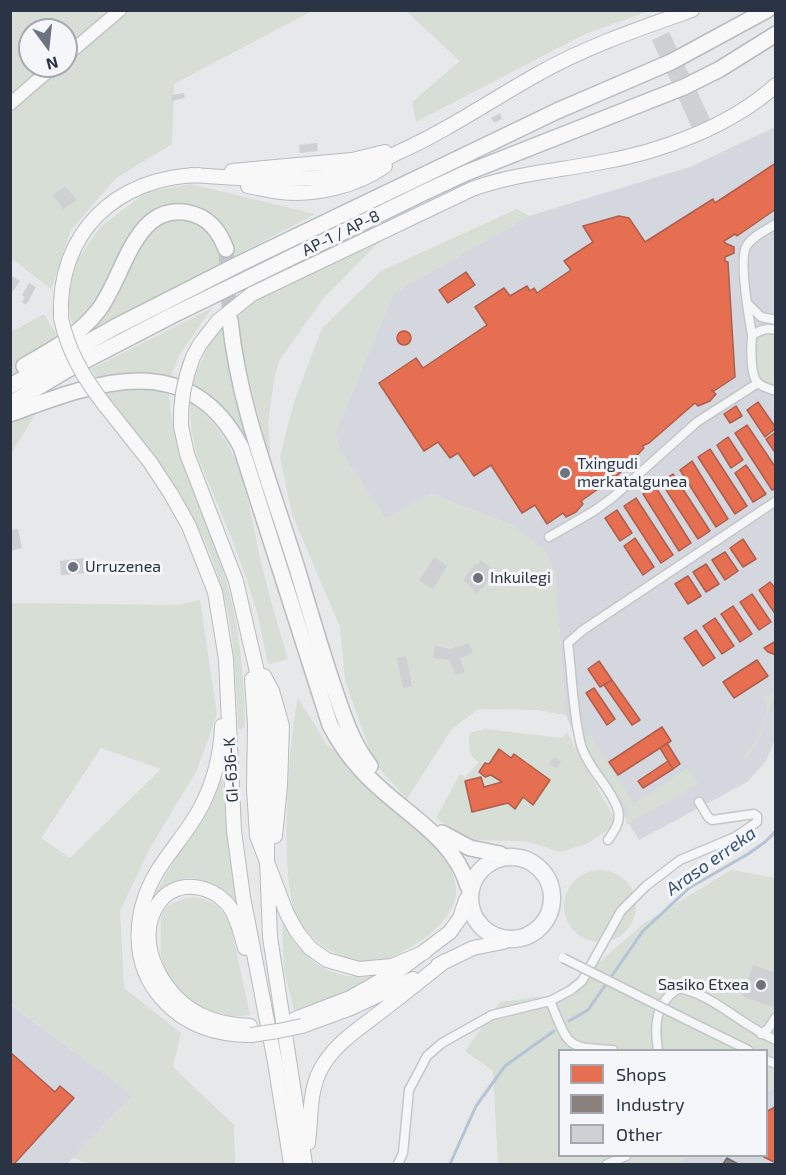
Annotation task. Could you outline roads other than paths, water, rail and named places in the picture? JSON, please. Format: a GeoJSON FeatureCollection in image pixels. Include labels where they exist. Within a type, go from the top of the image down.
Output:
{"type":"FeatureCollection","features":[{"type":"Feature","properties":{"kind":"highway"},"geometry":{"type":"LineString","coordinates":[[192,176],[283,192],[324,190],[357,182],[376,172],[416,144],[567,59],[641,27],[692,10]]}},
{"type":"Feature","properties":{"kind":"highway","name":"AP-1 / AP-8"},"geometry":{"type":"LineString","coordinates":[[10,386],[115,327],[241,263],[557,111],[671,62],[767,10]]}},
{"type":"Feature","properties":{"kind":"highway","name":"AP-1 / AP-8"},"geometry":{"type":"LineString","coordinates":[[10,404],[65,371],[171,316],[466,173],[684,87],[720,69],[776,34]]}},
{"type":"Feature","properties":{"kind":"highway","name":"GI-636-K"},"geometry":{"type":"LineString","coordinates":[[305,1164],[270,937],[267,861],[275,726],[266,690],[254,659],[236,581],[187,454],[181,426],[184,384],[193,357],[204,338],[218,321],[252,294],[472,189],[508,177],[598,163],[667,146],[738,113],[752,105],[776,85]]}},
{"type":"Feature","properties":{"kind":"highway"},"geometry":{"type":"LineString","coordinates":[[192,176],[279,173],[346,167],[416,144]]}},
{"type":"Feature","properties":{"kind":"highway","name":"GI-636-K"},"geometry":{"type":"LineString","coordinates":[[192,176],[164,178],[138,187],[114,201],[93,220],[77,243],[66,269],[60,297],[61,318],[73,357],[86,380],[150,462],[189,526],[215,592],[226,659],[236,842],[243,897],[275,1062],[290,1164]]}},
{"type":"Feature","properties":{"kind":"highway"},"geometry":{"type":"LineString","coordinates":[[10,374],[54,348],[88,323],[109,297],[137,238],[153,219],[175,211],[202,217],[215,229],[226,249]]}},
{"type":"Feature","properties":{"kind":"highway"},"geometry":{"type":"LineString","coordinates":[[230,320],[234,357],[253,435],[328,671],[360,753],[398,797],[443,834],[470,848],[500,854]]}},
{"type":"Feature","properties":{"kind":"highway"},"geometry":{"type":"LineString","coordinates":[[10,414],[80,390],[112,382],[137,380],[161,383],[184,390],[204,402],[221,418],[235,437],[244,456],[330,726],[337,739],[366,775],[447,846],[458,861],[467,893],[455,926],[444,939],[367,989],[278,1032],[250,1030],[201,1015],[183,1004],[164,984],[151,950],[150,926],[152,914],[158,903],[172,891],[194,886],[206,889],[224,901],[237,920],[255,991],[290,1164]]}},
{"type":"Feature","properties":{"kind":"highway"},"geometry":{"type":"LineString","coordinates":[[189,526],[208,599],[217,653],[221,708],[220,751],[202,805],[157,872],[148,890],[138,925],[138,947],[142,966],[150,983],[172,1010],[205,1029],[227,1034],[250,1030]]}},
{"type":"Feature","properties":{"kind":"highway","name":"GI-636-K"},"geometry":{"type":"LineString","coordinates":[[254,659],[252,672],[257,836],[267,861]]}},
{"type":"Feature","properties":{"kind":"highway"},"geometry":{"type":"LineString","coordinates":[[267,861],[291,924],[310,948],[327,960],[348,968],[370,970],[392,966],[425,952]]}},
{"type":"Feature","properties":{"kind":"highway"},"geometry":{"type":"LineString","coordinates":[[298,1022],[327,1018],[375,998],[473,948],[503,942]]}},
{"type":"Feature","properties":{"kind":"highway"},"geometry":{"type":"LineString","coordinates":[[305,1164],[313,1095],[319,1073],[326,1061],[342,1042],[445,961]]}},
{"type":"Feature","properties":{"kind":"main road"},"geometry":{"type":"LineString","coordinates":[[78,46],[120,10]]}},
{"type":"Feature","properties":{"kind":"main road"},"geometry":{"type":"LineString","coordinates":[[10,104],[40,78]]}},
{"type":"Feature","properties":{"kind":"street"},"geometry":{"type":"LineString","coordinates":[[773,389],[758,383],[753,376],[745,250],[749,243],[776,224]]}},
{"type":"Feature","properties":{"kind":"street"},"geometry":{"type":"LineString","coordinates":[[747,304],[761,317],[776,320]]}},
{"type":"Feature","properties":{"kind":"street"},"geometry":{"type":"LineString","coordinates":[[752,336],[760,330],[771,328],[776,330]]}},
{"type":"Feature","properties":{"kind":"street"},"geometry":{"type":"LineString","coordinates":[[549,537],[612,498],[697,422],[758,383]]}},
{"type":"Feature","properties":{"kind":"street"},"geometry":{"type":"LineString","coordinates":[[608,840],[619,819],[617,808],[581,746],[568,643],[583,630],[776,501]]}},
{"type":"Feature","properties":{"kind":"street"},"geometry":{"type":"LineString","coordinates":[[398,1164],[403,1153],[409,1090],[427,1056],[442,1043],[492,1015],[550,1001],[571,990],[582,981],[621,911],[646,886],[681,860],[735,837],[757,822],[757,816],[754,814],[712,820],[699,802]]}},
{"type":"Feature","properties":{"kind":"street"},"geometry":{"type":"LineString","coordinates":[[500,854],[522,854],[540,863],[552,878],[556,896],[553,914],[542,930],[526,940],[503,942],[487,936],[474,924],[467,909],[467,893],[472,875],[489,859],[500,854]]}},
{"type":"Feature","properties":{"kind":"street"},"geometry":{"type":"LineString","coordinates":[[511,861],[528,865],[540,875],[547,889],[547,904],[542,918],[530,929],[515,934],[505,934],[491,929],[481,919],[475,907],[474,894],[480,879],[493,866],[502,862],[511,861]]}},
{"type":"Feature","properties":{"kind":"street"},"geometry":{"type":"LineString","coordinates":[[564,958],[746,1049]]}},
{"type":"Feature","properties":{"kind":"street"},"geometry":{"type":"LineString","coordinates":[[658,1049],[655,1032],[656,1013],[669,994],[678,988],[695,991],[761,1034],[776,1040]]}},
{"type":"Feature","properties":{"kind":"street"},"geometry":{"type":"LineString","coordinates":[[550,1001],[572,1045],[585,1049]]}},
{"type":"Feature","properties":{"kind":"street"},"geometry":{"type":"LineString","coordinates":[[761,1034],[768,1029],[776,1017]]}},
{"type":"Feature","properties":{"kind":"street"},"geometry":{"type":"LineString","coordinates":[[607,1164],[622,1157]]}},
{"type":"Feature","properties":{"kind":"waterway","name":"Araso erreka"},"geometry":{"type":"LineString","coordinates":[[569,1021],[588,1010],[643,931],[689,888],[748,854],[776,831]]}},
{"type":"Feature","properties":{"kind":"waterway","name":"Araso erreka"},"geometry":{"type":"LineString","coordinates":[[450,1164],[476,1106],[505,1066],[554,1031]]}},
{"type":"Feature","properties":{"kind":"tunnel"},"geometry":{"type":"LineString","coordinates":[[226,249],[230,320]]}},
{"type":"Feature","properties":{"kind":"place","name":"Txingudi merkatalgunea"},"geometry":{"type":"Point","coordinates":[565,473]}},
{"type":"Feature","properties":{"kind":"place","name":"Urruzenea"},"geometry":{"type":"Point","coordinates":[73,567]}},
{"type":"Feature","properties":{"kind":"place","name":"Inkuilegi"},"geometry":{"type":"Point","coordinates":[478,578]}},
{"type":"Feature","properties":{"kind":"place","name":"Sasiko Etxea"},"geometry":{"type":"Point","coordinates":[761,985]}}]}
